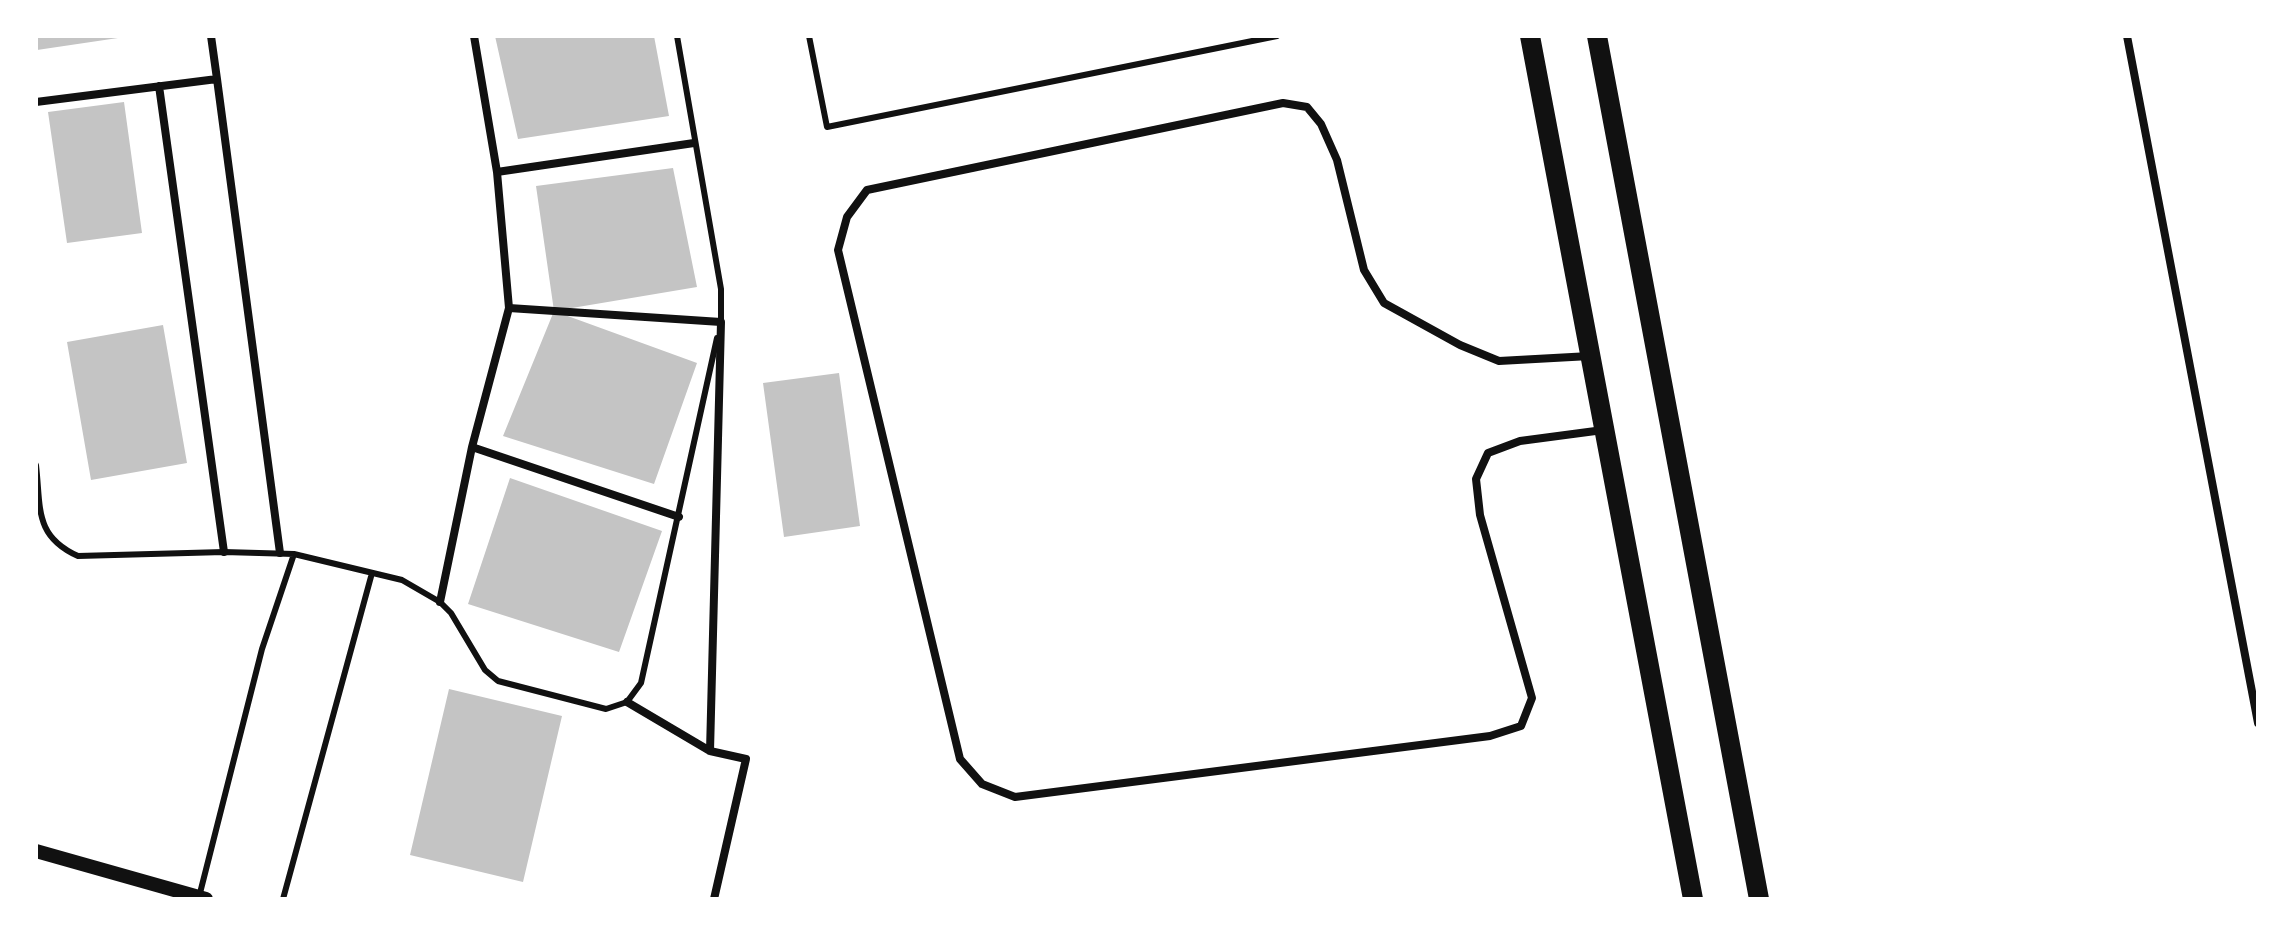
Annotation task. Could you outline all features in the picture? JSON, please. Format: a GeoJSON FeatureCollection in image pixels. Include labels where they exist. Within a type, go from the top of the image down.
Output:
{"type":"FeatureCollection","features":[{"type":"Feature","properties":{"kind":"main road"},"geometry":{"type":"LineString","coordinates":[[1530,36],[1693,899]]}},
{"type":"Feature","properties":{"kind":"main road"},"geometry":{"type":"LineString","coordinates":[[1597,36],[1759,899]]}},
{"type":"Feature","properties":{"kind":"street"},"geometry":{"type":"LineString","coordinates":[[211,36],[280,553]]}},
{"type":"Feature","properties":{"kind":"street"},"geometry":{"type":"LineString","coordinates":[[440,602],[472,447],[509,308],[497,172],[474,36]]}},
{"type":"Feature","properties":{"kind":"street"},"geometry":{"type":"LineString","coordinates":[[2127,36],[2258,723]]}},
{"type":"Feature","properties":{"kind":"street"},"geometry":{"type":"LineString","coordinates":[[36,102],[217,79]]}},
{"type":"Feature","properties":{"kind":"street"},"geometry":{"type":"LineString","coordinates":[[159,86],[224,552]]}},
{"type":"Feature","properties":{"kind":"street"},"geometry":{"type":"LineString","coordinates":[[1590,356],[1499,361],[1460,345],[1384,303],[1364,270],[1337,160],[1321,124],[1307,107],[1283,103],[867,190],[847,217],[838,250],[960,759],[982,784],[1015,797],[1490,736],[1521,726],[1532,698],[1480,515],[1476,479],[1488,453],[1520,441],[1604,430]]}},
{"type":"Feature","properties":{"kind":"street"},"geometry":{"type":"LineString","coordinates":[[497,172],[694,143]]}},
{"type":"Feature","properties":{"kind":"street"},"geometry":{"type":"LineString","coordinates":[[509,308],[721,322],[710,751]]}},
{"type":"Feature","properties":{"kind":"street"},"geometry":{"type":"LineString","coordinates":[[472,447],[679,517]]}},
{"type":"Feature","properties":{"kind":"street"},"geometry":{"type":"LineString","coordinates":[[627,702],[710,751],[746,759],[714,899]]}},
{"type":"Feature","properties":{"kind":"street"},"geometry":{"type":"LineString","coordinates":[[36,851],[202,898]]}},
{"type":"Feature","properties":{"kind":"lane"},"geometry":{"type":"LineString","coordinates":[[36,465],[44,526],[57,546],[78,556],[224,552],[294,554],[402,580],[440,602],[451,613],[485,670],[498,681],[606,709],[627,702],[641,683],[721,322],[721,289],[677,36]]}},
{"type":"Feature","properties":{"kind":"lane"},"geometry":{"type":"LineString","coordinates":[[809,36],[827,127],[1277,36]]}},
{"type":"Feature","properties":{"kind":"lane"},"geometry":{"type":"LineString","coordinates":[[202,898],[262,649],[294,554]]}},
{"type":"Feature","properties":{"kind":"lane"},"geometry":{"type":"LineString","coordinates":[[283,899],[372,573]]}},
{"type":"Feature","properties":{"kind":"building"},"geometry":{"type":"Polygon","coordinates":[[[36,36],[117,36],[118,38],[37,50],[36,36]]]}},
{"type":"Feature","properties":{"kind":"building"},"geometry":{"type":"Polygon","coordinates":[[[495,36],[654,36],[669,116],[518,139],[495,36]]]}},
{"type":"Feature","properties":{"kind":"building"},"geometry":{"type":"Polygon","coordinates":[[[124,102],[142,233],[67,243],[48,112],[124,102]]]}},
{"type":"Feature","properties":{"kind":"building"},"geometry":{"type":"Polygon","coordinates":[[[673,168],[697,287],[554,311],[536,186],[673,168]]]}},
{"type":"Feature","properties":{"kind":"building"},"geometry":{"type":"Polygon","coordinates":[[[554,311],[697,363],[654,484],[503,436],[554,311]]]}},
{"type":"Feature","properties":{"kind":"building"},"geometry":{"type":"Polygon","coordinates":[[[163,325],[187,463],[91,480],[67,342],[163,325]]]}},
{"type":"Feature","properties":{"kind":"building"},"geometry":{"type":"Polygon","coordinates":[[[839,373],[860,526],[784,537],[763,383],[839,373]]]}},
{"type":"Feature","properties":{"kind":"building"},"geometry":{"type":"Polygon","coordinates":[[[510,478],[662,531],[619,652],[468,604],[510,478]]]}},
{"type":"Feature","properties":{"kind":"building"},"geometry":{"type":"Polygon","coordinates":[[[449,689],[562,716],[523,882],[410,855],[449,689]]]}}]}
